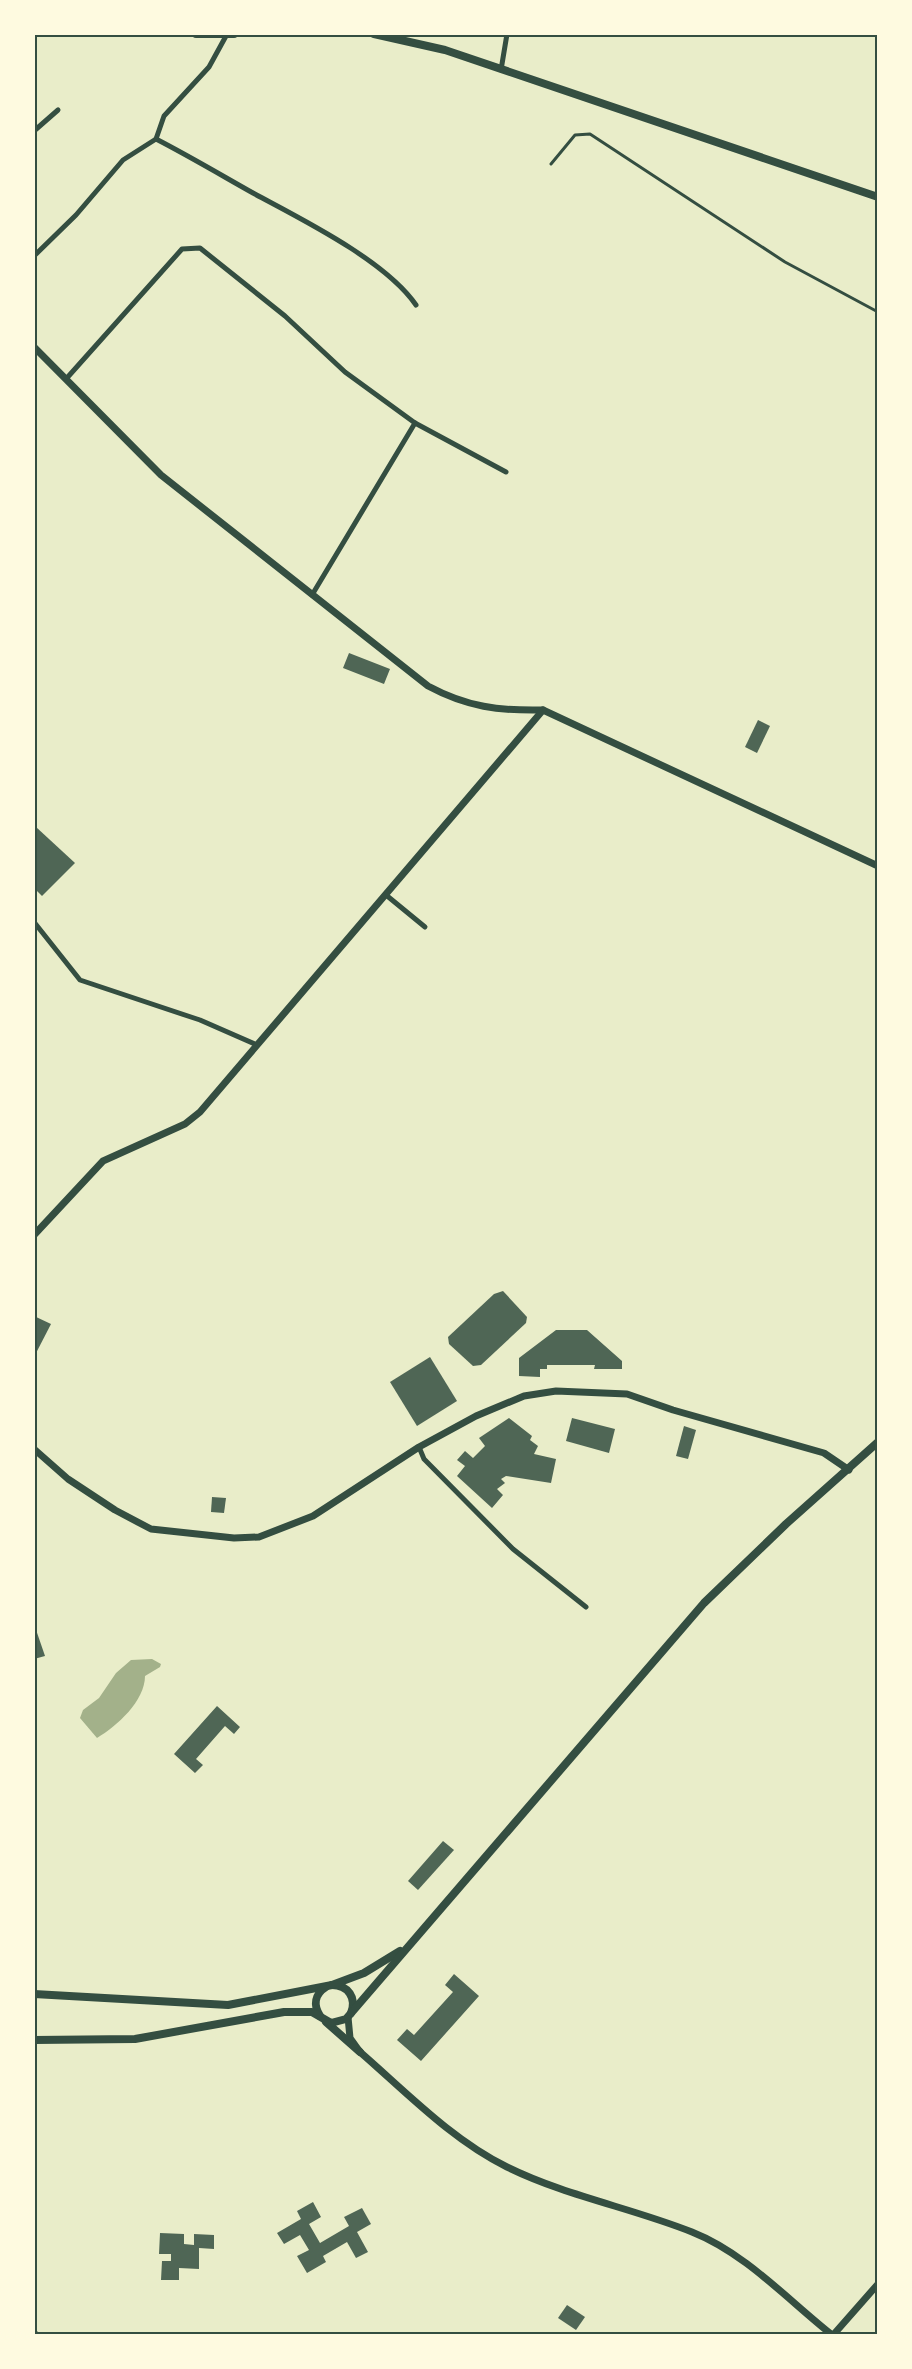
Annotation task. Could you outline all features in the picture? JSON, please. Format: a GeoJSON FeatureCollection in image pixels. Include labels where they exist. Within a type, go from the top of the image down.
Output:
{"type":"FeatureCollection","features":[{"type":"Feature","properties":{"kind":"main road"},"geometry":{"type":"LineString","coordinates":[[196,34],[230,35]]}},
{"type":"Feature","properties":{"kind":"main road"},"geometry":{"type":"LineString","coordinates":[[374,34],[430,45],[878,197]]}},
{"type":"Feature","properties":{"kind":"main road"},"geometry":{"type":"LineString","coordinates":[[410,1943],[370,1970],[321,1990],[316,1998],[315,2006],[322,2018],[336,2023],[349,2016],[704,1604],[786,1524],[878,1442]]}},
{"type":"Feature","properties":{"kind":"main road"},"geometry":{"type":"LineString","coordinates":[[34,1994],[228,2006],[330,1985],[341,1986],[351,1994],[354,2005],[349,2016]]}},
{"type":"Feature","properties":{"kind":"main road"},"geometry":{"type":"LineString","coordinates":[[34,2040],[135,2039],[284,2012],[312,2012],[360,2052]]}},
{"type":"Feature","properties":{"kind":"street"},"geometry":{"type":"LineString","coordinates":[[501,70],[507,34]]}},
{"type":"Feature","properties":{"kind":"street"},"geometry":{"type":"LineString","coordinates":[[34,256],[76,215],[123,160],[156,139],[164,116],[209,67],[230,35]]}},
{"type":"Feature","properties":{"kind":"street"},"geometry":{"type":"LineString","coordinates":[[34,131],[58,110]]}},
{"type":"Feature","properties":{"kind":"street"},"geometry":{"type":"LineString","coordinates":[[156,139],[341,243],[406,291],[416,305]]}},
{"type":"Feature","properties":{"kind":"street"},"geometry":{"type":"LineString","coordinates":[[66,379],[182,249],[200,248],[285,316],[345,372],[416,423],[506,472]]}},
{"type":"Feature","properties":{"kind":"street"},"geometry":{"type":"LineString","coordinates":[[34,347],[161,475],[408,672],[439,692],[466,703],[500,711],[543,710],[878,866]]}},
{"type":"Feature","properties":{"kind":"street"},"geometry":{"type":"LineString","coordinates":[[312,595],[416,423]]}},
{"type":"Feature","properties":{"kind":"street"},"geometry":{"type":"LineString","coordinates":[[34,1235],[103,1161],[177,1128],[200,1112],[543,710]]}},
{"type":"Feature","properties":{"kind":"street"},"geometry":{"type":"LineString","coordinates":[[386,895],[425,927]]}},
{"type":"Feature","properties":{"kind":"street"},"geometry":{"type":"LineString","coordinates":[[34,922],[81,981],[200,1020],[257,1045]]}},
{"type":"Feature","properties":{"kind":"street"},"geometry":{"type":"LineString","coordinates":[[34,1449],[68,1479],[115,1510],[151,1529],[234,1538],[259,1537],[313,1516],[419,1447],[476,1416],[524,1396],[556,1390],[591,1390],[627,1394],[673,1410],[824,1453],[849,1470]]}},
{"type":"Feature","properties":{"kind":"street"},"geometry":{"type":"LineString","coordinates":[[419,1447],[424,1459],[513,1549],[586,1607]]}},
{"type":"Feature","properties":{"kind":"street"},"geometry":{"type":"LineString","coordinates":[[349,2016],[350,2038],[360,2052],[448,2127],[483,2153],[530,2177],[693,2232],[732,2253],[832,2334],[878,2284]]}},
{"type":"Feature","properties":{"kind":"lane"},"geometry":{"type":"LineString","coordinates":[[551,165],[575,135],[590,134],[785,262],[878,312]]}},
{"type":"Feature","properties":{"kind":"shaded area"},"geometry":{"type":"Polygon","coordinates":[[[152,1659],[161,1664],[160,1667],[145,1676],[144,1685],[135,1703],[121,1720],[97,1738],[80,1718],[83,1710],[99,1698],[116,1673],[131,1660],[152,1659]]]}},
{"type":"Feature","properties":{"kind":"building"},"geometry":{"type":"Polygon","coordinates":[[[349,653],[390,669],[384,684],[343,668],[349,653]]]}},
{"type":"Feature","properties":{"kind":"building"},"geometry":{"type":"Polygon","coordinates":[[[758,720],[770,726],[757,753],[745,747],[758,720]]]}},
{"type":"Feature","properties":{"kind":"building"},"geometry":{"type":"Polygon","coordinates":[[[36,827],[75,863],[42,896],[34,888],[36,827]]]}},
{"type":"Feature","properties":{"kind":"building"},"geometry":{"type":"Polygon","coordinates":[[[503,1291],[527,1317],[526,1323],[481,1365],[473,1366],[449,1344],[448,1337],[494,1294],[503,1291]]]}},
{"type":"Feature","properties":{"kind":"building"},"geometry":{"type":"Polygon","coordinates":[[[34,1316],[51,1324],[34,1357],[34,1316]]]}},
{"type":"Feature","properties":{"kind":"building"},"geometry":{"type":"Polygon","coordinates":[[[556,1330],[587,1330],[622,1361],[622,1369],[594,1369],[595,1365],[547,1365],[547,1369],[540,1369],[540,1377],[519,1376],[519,1358],[556,1330]]]}},
{"type":"Feature","properties":{"kind":"building"},"geometry":{"type":"Polygon","coordinates":[[[430,1357],[457,1401],[417,1426],[390,1382],[430,1357]]]}},
{"type":"Feature","properties":{"kind":"building"},"geometry":{"type":"Polygon","coordinates":[[[509,1418],[532,1436],[530,1440],[538,1446],[534,1454],[556,1459],[551,1483],[506,1476],[501,1479],[505,1483],[497,1489],[503,1495],[492,1508],[457,1476],[465,1466],[457,1460],[465,1451],[473,1458],[485,1446],[479,1438],[509,1418]]]}},
{"type":"Feature","properties":{"kind":"building"},"geometry":{"type":"Polygon","coordinates":[[[572,1418],[615,1429],[609,1453],[566,1441],[572,1418]]]}},
{"type":"Feature","properties":{"kind":"building"},"geometry":{"type":"Polygon","coordinates":[[[684,1426],[696,1430],[688,1459],[676,1456],[684,1426]]]}},
{"type":"Feature","properties":{"kind":"building"},"geometry":{"type":"Polygon","coordinates":[[[212,1497],[226,1498],[224,1513],[211,1512],[212,1497]]]}},
{"type":"Feature","properties":{"kind":"building"},"geometry":{"type":"Polygon","coordinates":[[[34,1624],[45,1656],[34,1659],[34,1624]]]}},
{"type":"Feature","properties":{"kind":"building"},"geometry":{"type":"Polygon","coordinates":[[[217,1706],[240,1727],[234,1734],[225,1726],[196,1759],[203,1765],[195,1773],[174,1754],[217,1706]]]}},
{"type":"Feature","properties":{"kind":"building"},"geometry":{"type":"Polygon","coordinates":[[[443,1841],[454,1850],[418,1890],[408,1881],[443,1841]]]}},
{"type":"Feature","properties":{"kind":"building"},"geometry":{"type":"Polygon","coordinates":[[[454,1974],[479,1996],[421,2061],[397,2040],[407,2029],[414,2035],[453,1992],[445,1985],[454,1974]]]}},
{"type":"Feature","properties":{"kind":"building"},"geometry":{"type":"Polygon","coordinates":[[[313,2202],[321,2217],[309,2224],[320,2243],[349,2226],[344,2217],[362,2208],[371,2224],[357,2232],[368,2252],[356,2258],[347,2242],[323,2256],[326,2262],[307,2273],[297,2256],[309,2250],[300,2235],[284,2244],[277,2233],[301,2219],[297,2211],[313,2202]]]}},
{"type":"Feature","properties":{"kind":"building"},"geometry":{"type":"Polygon","coordinates":[[[160,2233],[184,2234],[184,2244],[194,2245],[194,2234],[214,2235],[214,2249],[199,2248],[199,2269],[179,2268],[179,2280],[161,2280],[162,2261],[171,2261],[171,2254],[159,2254],[160,2233]]]}},
{"type":"Feature","properties":{"kind":"building"},"geometry":{"type":"Polygon","coordinates":[[[567,2305],[585,2317],[576,2330],[558,2318],[567,2305]]]}}]}
